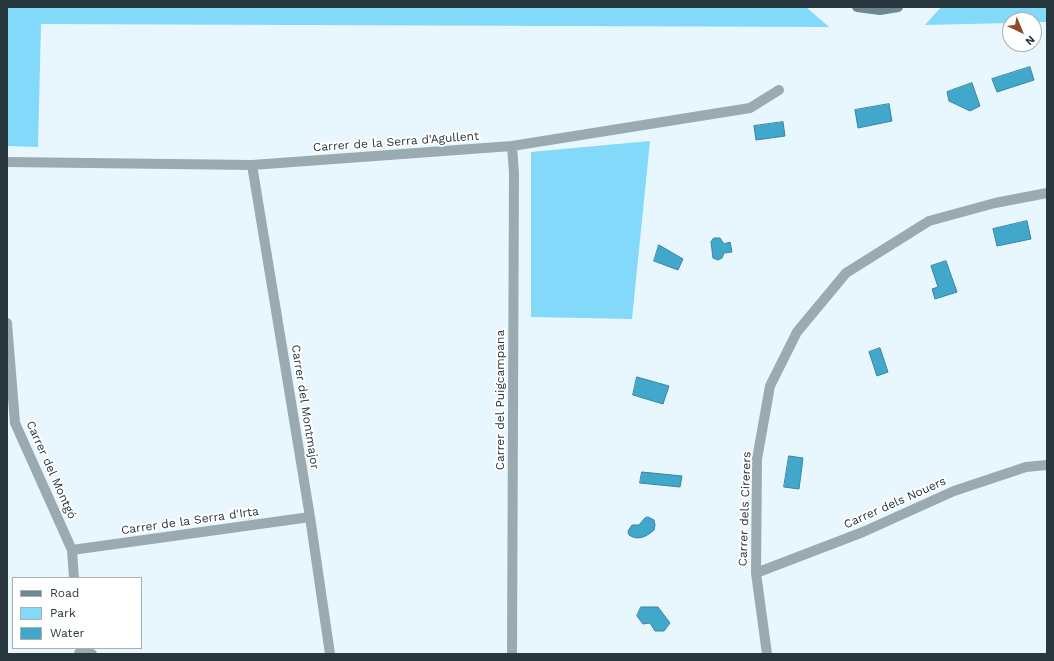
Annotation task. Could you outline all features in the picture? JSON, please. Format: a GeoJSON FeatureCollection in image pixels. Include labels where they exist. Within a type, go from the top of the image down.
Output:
{"type":"FeatureCollection","features":[{"type":"Feature","properties":{"kind":"main road"},"geometry":{"type":"LineString","coordinates":[[857,7],[880,10],[898,7]]}},
{"type":"Feature","properties":{"kind":"street","name":"Carrer de la Serra d'Agullent"},"geometry":{"type":"LineString","coordinates":[[7,162],[252,165],[512,146],[750,108],[780,90]]}},
{"type":"Feature","properties":{"kind":"street","name":"Carrer del Puigcampana"},"geometry":{"type":"LineString","coordinates":[[512,146],[514,173],[512,654]]}},
{"type":"Feature","properties":{"kind":"street","name":"Carrer del Montmajor"},"geometry":{"type":"LineString","coordinates":[[252,165],[310,516],[330,654]]}},
{"type":"Feature","properties":{"kind":"street","name":"Carrer dels Cirerers"},"geometry":{"type":"LineString","coordinates":[[767,654],[756,573],[757,459],[770,386],[797,332],[846,273],[929,221],[995,203],[1047,194]]}},
{"type":"Feature","properties":{"kind":"street","name":"Carrer del Montgó"},"geometry":{"type":"LineString","coordinates":[[7,323],[11,423],[72,550],[74,577]]}},
{"type":"Feature","properties":{"kind":"street","name":"Carrer dels Nouers"},"geometry":{"type":"LineString","coordinates":[[756,573],[863,532],[954,491],[1026,467],[1047,465]]}},
{"type":"Feature","properties":{"kind":"street","name":"Carrer de la Serra d'Irta"},"geometry":{"type":"LineString","coordinates":[[72,550],[310,516]]}},
{"type":"Feature","properties":{"kind":"street"},"geometry":{"type":"LineString","coordinates":[[79,652],[92,654]]}},
{"type":"Feature","properties":{"kind":"green space"},"geometry":{"type":"Polygon","coordinates":[[[7,7],[806,7],[829,27],[41,24],[38,147],[7,146],[7,7]]]}},
{"type":"Feature","properties":{"kind":"green space"},"geometry":{"type":"Polygon","coordinates":[[[941,7],[1047,7],[1047,22],[1042,22],[1042,12],[1002,12],[1002,23],[925,25],[941,7]]]}},
{"type":"Feature","properties":{"kind":"green space"},"geometry":{"type":"Polygon","coordinates":[[[650,141],[632,319],[531,317],[531,152],[650,141]]]}},
{"type":"Feature","properties":{"kind":"water"},"geometry":{"type":"Polygon","coordinates":[[[1030,67],[1034,80],[997,92],[992,79],[1030,67]]]}},
{"type":"Feature","properties":{"kind":"water"},"geometry":{"type":"Polygon","coordinates":[[[972,83],[980,106],[970,111],[949,101],[947,92],[972,83]]]}},
{"type":"Feature","properties":{"kind":"water"},"geometry":{"type":"Polygon","coordinates":[[[889,104],[892,121],[858,128],[855,110],[889,104]]]}},
{"type":"Feature","properties":{"kind":"water"},"geometry":{"type":"Polygon","coordinates":[[[783,122],[785,136],[756,140],[754,126],[783,122]]]}},
{"type":"Feature","properties":{"kind":"water"},"geometry":{"type":"Polygon","coordinates":[[[1027,221],[1031,239],[997,246],[993,229],[1027,221]]]}},
{"type":"Feature","properties":{"kind":"water"},"geometry":{"type":"Polygon","coordinates":[[[714,238],[720,238],[724,244],[730,242],[732,252],[724,253],[722,258],[718,260],[713,258],[711,242],[714,238]]]}},
{"type":"Feature","properties":{"kind":"water"},"geometry":{"type":"Polygon","coordinates":[[[659,245],[683,259],[678,270],[654,261],[659,245]]]}},
{"type":"Feature","properties":{"kind":"water"},"geometry":{"type":"Polygon","coordinates":[[[946,261],[957,292],[935,299],[932,289],[938,287],[931,266],[946,261]]]}},
{"type":"Feature","properties":{"kind":"water"},"geometry":{"type":"Polygon","coordinates":[[[880,348],[888,372],[877,376],[869,352],[880,348]]]}},
{"type":"Feature","properties":{"kind":"water"},"geometry":{"type":"Polygon","coordinates":[[[637,377],[669,386],[663,404],[633,395],[637,377]]]}},
{"type":"Feature","properties":{"kind":"water"},"geometry":{"type":"Polygon","coordinates":[[[789,456],[803,458],[799,489],[784,487],[789,456]]]}},
{"type":"Feature","properties":{"kind":"water"},"geometry":{"type":"Polygon","coordinates":[[[642,472],[682,476],[680,487],[640,483],[642,472]]]}},
{"type":"Feature","properties":{"kind":"water"},"geometry":{"type":"Polygon","coordinates":[[[648,517],[654,520],[654,530],[648,535],[639,538],[629,535],[628,531],[632,525],[639,525],[645,518],[648,517]]]}},
{"type":"Feature","properties":{"kind":"water"},"geometry":{"type":"Polygon","coordinates":[[[641,607],[658,607],[670,623],[664,631],[655,631],[650,623],[643,624],[637,616],[641,607]]]}}]}
